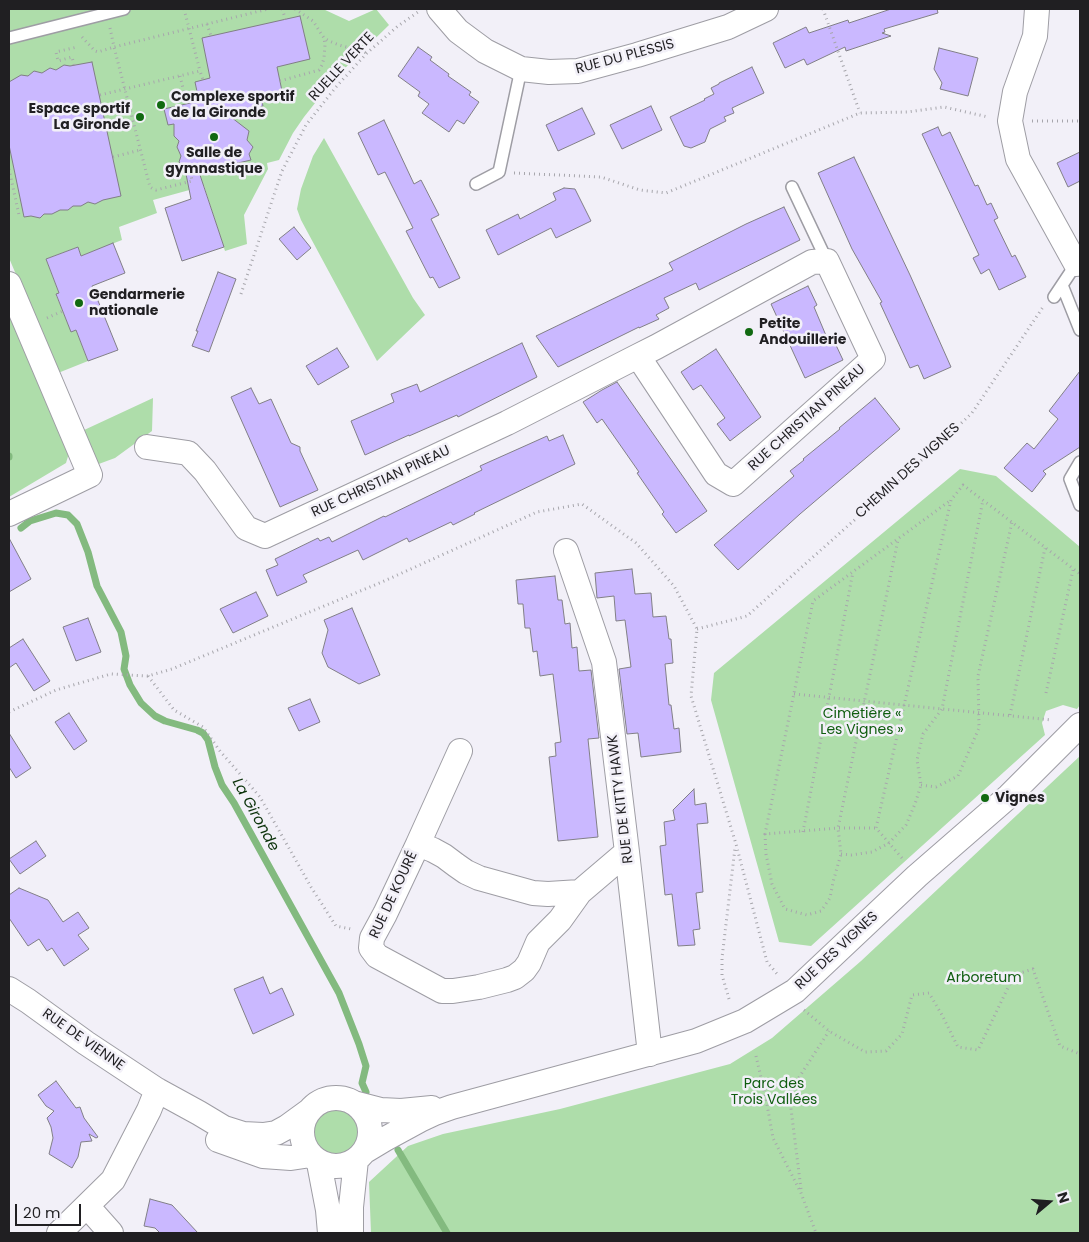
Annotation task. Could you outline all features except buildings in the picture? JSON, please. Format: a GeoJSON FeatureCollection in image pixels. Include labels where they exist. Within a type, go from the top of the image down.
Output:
{"type":"FeatureCollection","features":[{"type":"Feature","properties":{"kind":"street","name":"RUE DU PLESSIS"},"geometry":{"type":"LineString","coordinates":[[439,9],[458,31],[485,51],[521,69],[549,72],[578,71],[638,55],[728,27],[766,9]]}},
{"type":"Feature","properties":{"kind":"street"},"geometry":{"type":"LineString","coordinates":[[1038,9],[1034,36],[1015,92],[1010,121],[1018,159],[1076,264]]}},
{"type":"Feature","properties":{"kind":"street","name":"RUE CHRISTIAN PINEAU"},"geometry":{"type":"LineString","coordinates":[[147,447],[188,454],[205,471],[246,528],[265,536],[507,423],[638,356],[812,262],[827,262],[873,359],[733,484],[716,474],[638,356]]}},
{"type":"Feature","properties":{"kind":"street"},"geometry":{"type":"LineString","coordinates":[[9,284],[90,475],[9,514]]}},
{"type":"Feature","properties":{"kind":"street","name":"RUE DE KITTY HAWK"},"geometry":{"type":"LineString","coordinates":[[566,551],[604,662],[650,1054]]}},
{"type":"Feature","properties":{"kind":"street","name":"RUE DES VIGNES"},"geometry":{"type":"LineString","coordinates":[[361,1156],[385,1139],[452,1107],[696,1041],[745,1021],[795,991],[918,876],[1009,796],[1080,725]]}},
{"type":"Feature","properties":{"kind":"street","name":"RUE DE KOURÉ"},"geometry":{"type":"LineString","coordinates":[[460,751],[386,914],[372,938],[371,948],[377,956],[385,961],[442,991],[479,987],[515,977],[529,963],[538,942],[560,920],[580,892],[627,852]]}},
{"type":"Feature","properties":{"kind":"street","name":"RUE DE KOURÉ"},"geometry":{"type":"LineString","coordinates":[[418,844],[444,856],[466,872],[479,878],[533,893],[580,892]]}},
{"type":"Feature","properties":{"kind":"street","name":"RUE DE VIENNE"},"geometry":{"type":"LineString","coordinates":[[9,989],[157,1090],[224,1128],[243,1134],[263,1135],[276,1133],[309,1111]]}},
{"type":"Feature","properties":{"kind":"street"},"geometry":{"type":"LineString","coordinates":[[59,1233],[113,1180],[149,1110],[157,1090]]}},
{"type":"Feature","properties":{"kind":"street","name":"RUE DE VIENNE"},"geometry":{"type":"LineString","coordinates":[[157,1090],[200,1129],[218,1140],[263,1156],[315,1159]]}},
{"type":"Feature","properties":{"kind":"street"},"geometry":{"type":"LineString","coordinates":[[330,1233],[328,1210],[315,1159],[304,1145],[302,1133],[303,1121],[309,1111],[318,1102],[330,1098],[342,1098],[354,1103],[368,1119],[371,1130],[369,1141],[361,1156],[351,1206],[351,1233]]}},
{"type":"Feature","properties":{"kind":"street","name":"RUE DES VIGNES"},"geometry":{"type":"LineString","coordinates":[[354,1103],[382,1110],[400,1111],[452,1107]]}},
{"type":"Feature","properties":{"kind":"street"},"geometry":{"type":"LineString","coordinates":[[315,1159],[335,1166],[343,1166],[361,1156]]}},
{"type":"Feature","properties":{"kind":"street"},"geometry":{"type":"LineString","coordinates":[[87,1206],[111,1233]]}},
{"type":"Feature","properties":{"kind":"lane"},"geometry":{"type":"LineString","coordinates":[[9,38],[124,9]]}},
{"type":"Feature","properties":{"kind":"lane"},"geometry":{"type":"LineString","coordinates":[[476,184],[499,172],[521,69]]}},
{"type":"Feature","properties":{"kind":"lane"},"geometry":{"type":"LineString","coordinates":[[792,186],[827,262]]}},
{"type":"Feature","properties":{"kind":"lane"},"geometry":{"type":"LineString","coordinates":[[1054,297],[1076,264]]}},
{"type":"Feature","properties":{"kind":"lane"},"geometry":{"type":"LineString","coordinates":[[1062,285],[1080,330]]}},
{"type":"Feature","properties":{"kind":"lane"},"geometry":{"type":"LineString","coordinates":[[1080,462],[1070,479],[1080,505]]}},
{"type":"Feature","properties":{"kind":"path"},"geometry":{"type":"LineString","coordinates":[[184,9],[202,80]]}},
{"type":"Feature","properties":{"kind":"path"},"geometry":{"type":"LineString","coordinates":[[59,25],[78,35],[98,52],[268,9]]}},
{"type":"Feature","properties":{"kind":"path"},"geometry":{"type":"LineString","coordinates":[[282,9],[286,20]]}},
{"type":"Feature","properties":{"kind":"path"},"geometry":{"type":"LineString","coordinates":[[280,80],[319,70],[324,58],[324,38],[313,21],[295,9]]}},
{"type":"Feature","properties":{"kind":"path","name":"RUELLE VERTE"},"geometry":{"type":"LineString","coordinates":[[242,294],[282,171],[306,125],[336,87],[367,53],[398,26],[423,9]]}},
{"type":"Feature","properties":{"kind":"path"},"geometry":{"type":"LineString","coordinates":[[823,9],[860,113]]}},
{"type":"Feature","properties":{"kind":"path"},"geometry":{"type":"LineString","coordinates":[[106,13],[148,182],[156,190],[192,180],[191,174]]}},
{"type":"Feature","properties":{"kind":"path"},"geometry":{"type":"LineString","coordinates":[[207,24],[211,36]]}},
{"type":"Feature","properties":{"kind":"path"},"geometry":{"type":"LineString","coordinates":[[324,38],[339,45],[367,53]]}},
{"type":"Feature","properties":{"kind":"path"},"geometry":{"type":"LineString","coordinates":[[74,65],[72,58],[58,61],[56,52],[77,47]]}},
{"type":"Feature","properties":{"kind":"path"},"geometry":{"type":"LineString","coordinates":[[100,95],[200,71]]}},
{"type":"Feature","properties":{"kind":"path"},"geometry":{"type":"LineString","coordinates":[[180,76],[187,104]]}},
{"type":"Feature","properties":{"kind":"path"},"geometry":{"type":"LineString","coordinates":[[261,97],[272,102]]}},
{"type":"Feature","properties":{"kind":"path"},"geometry":{"type":"LineString","coordinates":[[499,172],[601,177],[640,190],[666,194],[860,113],[907,112],[944,107],[1010,121],[1080,121]]}},
{"type":"Feature","properties":{"kind":"path"},"geometry":{"type":"LineString","coordinates":[[113,157],[140,150]]}},
{"type":"Feature","properties":{"kind":"path"},"geometry":{"type":"LineString","coordinates":[[9,169],[19,215]]}},
{"type":"Feature","properties":{"kind":"path"},"geometry":{"type":"LineString","coordinates":[[12,183],[17,182]]}},
{"type":"Feature","properties":{"kind":"path","name":"CHEMIN DES VIGNES"},"geometry":{"type":"LineString","coordinates":[[697,629],[747,616],[940,443],[972,413],[1044,306],[1054,297]]}},
{"type":"Feature","properties":{"kind":"path"},"geometry":{"type":"LineString","coordinates":[[898,539],[838,828],[841,854],[830,898],[821,911],[807,915],[785,909],[772,884],[766,854],[765,834],[813,601],[898,539],[952,500],[963,485],[1080,574]]}},
{"type":"Feature","properties":{"kind":"path"},"geometry":{"type":"LineString","coordinates":[[876,828],[952,500]]}},
{"type":"Feature","properties":{"kind":"path"},"geometry":{"type":"LineString","coordinates":[[841,854],[851,855],[872,852],[889,844],[906,825],[915,804],[921,785],[917,760],[923,734],[942,708],[983,500]]}},
{"type":"Feature","properties":{"kind":"path"},"geometry":{"type":"LineString","coordinates":[[9,712],[56,690],[111,674],[148,676],[172,669],[382,582],[537,512],[582,504],[636,542],[674,586],[697,629],[691,696],[736,844],[767,962],[795,991],[805,1012],[829,1031],[865,1052],[886,1051],[902,1034],[912,995],[929,993],[958,1047],[978,1050],[1014,975],[1033,969],[1060,1046],[1080,1054]]}},
{"type":"Feature","properties":{"kind":"path"},"geometry":{"type":"LineString","coordinates":[[921,785],[936,787],[958,776],[979,728],[978,676],[1012,522]]}},
{"type":"Feature","properties":{"kind":"path"},"geometry":{"type":"LineString","coordinates":[[1010,715],[1045,548]]}},
{"type":"Feature","properties":{"kind":"path"},"geometry":{"type":"LineString","coordinates":[[1046,693],[1073,570]]}},
{"type":"Feature","properties":{"kind":"path"},"geometry":{"type":"LineString","coordinates":[[803,832],[853,572]]}},
{"type":"Feature","properties":{"kind":"path"},"geometry":{"type":"LineString","coordinates":[[148,676],[174,710],[203,727],[220,751],[260,797],[311,887],[336,926]]}},
{"type":"Feature","properties":{"kind":"path"},"geometry":{"type":"LineString","coordinates":[[794,694],[1054,720]]}},
{"type":"Feature","properties":{"kind":"path"},"geometry":{"type":"LineString","coordinates":[[765,834],[838,828],[876,828]]}},
{"type":"Feature","properties":{"kind":"path"},"geometry":{"type":"LineString","coordinates":[[876,828],[918,876]]}},
{"type":"Feature","properties":{"kind":"path"},"geometry":{"type":"LineString","coordinates":[[729,999],[722,975],[722,958],[736,844]]}},
{"type":"Feature","properties":{"kind":"path"},"geometry":{"type":"LineString","coordinates":[[801,1193],[790,1093],[829,1031]]}},
{"type":"Feature","properties":{"kind":"path"},"geometry":{"type":"LineString","coordinates":[[756,1056],[773,1138],[801,1193],[816,1233]]}},
{"type":"Feature","properties":{"kind":"green space","name":"Espace sportif La Gironde"},"geometry":{"type":"Polygon","coordinates":[[[9,9],[323,9],[349,21],[376,9],[389,25],[338,75],[323,93],[293,133],[279,160],[267,163],[268,169],[244,215],[247,244],[225,251],[204,186],[153,200],[157,213],[119,227],[122,240],[81,256],[78,247],[46,259],[59,293],[56,295],[71,331],[76,330],[88,361],[58,373],[9,258],[9,9]]]}},
{"type":"Feature","properties":{"kind":"green space"},"geometry":{"type":"Polygon","coordinates":[[[324,138],[413,298],[425,315],[377,361],[301,220],[297,209],[301,189],[313,156],[324,138]]]}},
{"type":"Feature","properties":{"kind":"green space"},"geometry":{"type":"Polygon","coordinates":[[[9,312],[69,453],[66,463],[9,497],[9,312]]]}},
{"type":"Feature","properties":{"kind":"green space"},"geometry":{"type":"Polygon","coordinates":[[[153,398],[152,431],[115,458],[96,465],[82,431],[153,398]]]}},
{"type":"Feature","properties":{"kind":"green space","name":"Cimetière « Les Vignes »"},"geometry":{"type":"Polygon","coordinates":[[[960,469],[996,476],[1080,547],[1080,705],[1077,709],[1063,705],[1046,711],[1042,723],[1045,735],[811,946],[779,942],[711,700],[714,673],[960,469]]]}},
{"type":"Feature","properties":{"kind":"green space"},"geometry":{"type":"Polygon","coordinates":[[[1080,756],[1080,1233],[371,1233],[369,1182],[408,1146],[443,1134],[560,1109],[730,1064],[772,1038],[861,961],[1080,756]]]}},
{"type":"Feature","properties":{"kind":"green space"},"geometry":{"type":"Polygon","coordinates":[[[335,1105],[345,1107],[354,1113],[360,1122],[362,1132],[360,1142],[354,1151],[345,1157],[335,1159],[325,1157],[316,1151],[310,1142],[308,1132],[310,1122],[316,1113],[325,1107],[335,1105]]]}},
{"type":"Feature","properties":{"kind":"waterway","name":"La Gironde"},"geometry":{"type":"LineString","coordinates":[[21,528],[30,521],[56,513],[68,515],[77,524],[88,552],[97,586],[121,632],[126,656],[124,669],[130,685],[141,703],[155,716],[165,721],[197,730],[203,733],[208,740],[222,785],[234,803],[339,993],[366,1066],[362,1083],[366,1092]]}},
{"type":"Feature","properties":{"kind":"waterway","name":"La Gironde"},"geometry":{"type":"LineString","coordinates":[[398,1150],[447,1233]]}},
{"type":"Feature","properties":{"kind":"place","name":"Complexe sportif de la Gironde"},"geometry":{"type":"Point","coordinates":[161,105]}},
{"type":"Feature","properties":{"kind":"place","name":"Espace sportif La Gironde"},"geometry":{"type":"Point","coordinates":[140,117]}},
{"type":"Feature","properties":{"kind":"place","name":"Salle de gymnastique"},"geometry":{"type":"Point","coordinates":[214,137]}},
{"type":"Feature","properties":{"kind":"place","name":"Gendarmerie nationale"},"geometry":{"type":"Point","coordinates":[79,303]}},
{"type":"Feature","properties":{"kind":"place","name":"Petite Andouillerie"},"geometry":{"type":"Point","coordinates":[749,332]}},
{"type":"Feature","properties":{"kind":"place","name":"Vignes"},"geometry":{"type":"Point","coordinates":[985,798]}},
{"type":"Feature","properties":{"kind":"park label","name":"Arboretum"},"geometry":{"type":"Point","coordinates":[984,978]}},
{"type":"Feature","properties":{"kind":"park label","name":"Parc des Trois Vallées"},"geometry":{"type":"Point","coordinates":[774,1092]}}]}
